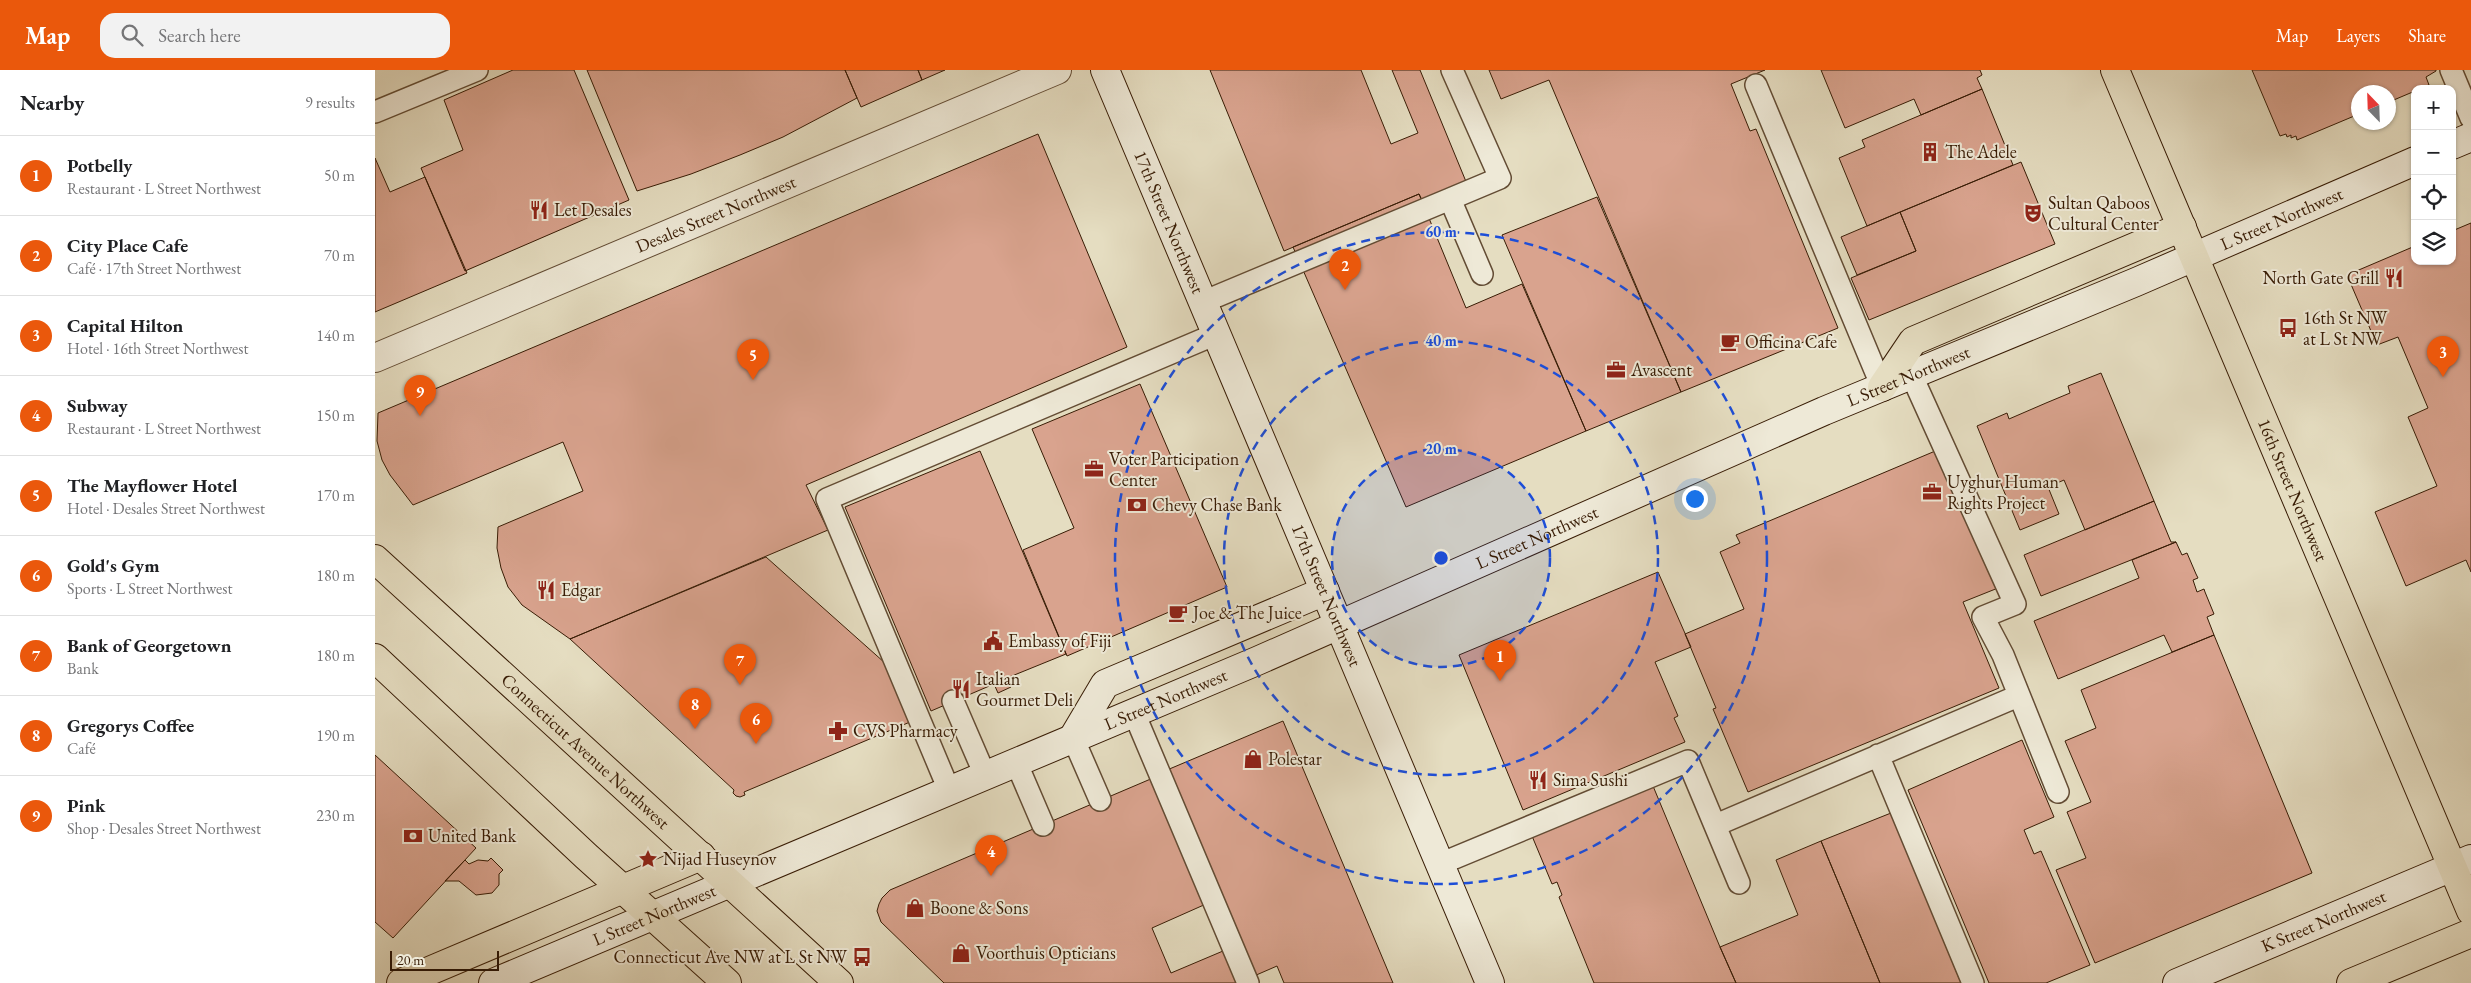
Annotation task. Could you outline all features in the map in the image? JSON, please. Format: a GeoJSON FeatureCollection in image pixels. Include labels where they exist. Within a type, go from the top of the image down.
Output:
{"type":"FeatureCollection","features":[{"type":"Feature","properties":{"kind":"main road","name":"Desales Street Northwest"},"geometry":{"type":"LineString","coordinates":[[375,358],[1057,70]]}},
{"type":"Feature","properties":{"kind":"main road","name":"17th Street Northwest"},"geometry":{"type":"LineString","coordinates":[[1105,70],[1490,983]]}},
{"type":"Feature","properties":{"kind":"main road","name":"16th Street Northwest"},"geometry":{"type":"LineString","coordinates":[[2115,70],[2193,256],[2461,863],[2471,911]]}},
{"type":"Feature","properties":{"kind":"main road"},"geometry":{"type":"LineString","coordinates":[[2456,143],[2471,137]]}},
{"type":"Feature","properties":{"kind":"main road","name":"L Street Northwest"},"geometry":{"type":"LineString","coordinates":[[493,983],[1257,661],[1911,374],[2411,163]]}},
{"type":"Feature","properties":{"kind":"main road"},"geometry":{"type":"LineString","coordinates":[[1882,387],[1913,341],[2182,227]]}},
{"type":"Feature","properties":{"kind":"main road","name":"Connecticut Avenue Northwest"},"geometry":{"type":"LineString","coordinates":[[375,559],[839,983]]}},
{"type":"Feature","properties":{"kind":"main road"},"geometry":{"type":"LineString","coordinates":[[1073,738],[1105,684],[1325,591]]}},
{"type":"Feature","properties":{"kind":"main road"},"geometry":{"type":"LineString","coordinates":[[375,658],[727,983]]}},
{"type":"Feature","properties":{"kind":"main road"},"geometry":{"type":"LineString","coordinates":[[401,983],[701,856]]}},
{"type":"Feature","properties":{"kind":"main road","name":"K Street Northwest"},"geometry":{"type":"LineString","coordinates":[[2177,983],[2461,863]]}},
{"type":"Feature","properties":{"kind":"main road"},"geometry":{"type":"LineString","coordinates":[[2351,983],[2471,932]]}},
{"type":"Feature","properties":{"kind":"lane"},"geometry":{"type":"LineString","coordinates":[[375,112],[477,70]]}},
{"type":"Feature","properties":{"kind":"lane"},"geometry":{"type":"LineString","coordinates":[[1203,302],[1500,178],[1452,70]]}},
{"type":"Feature","properties":{"kind":"lane"},"geometry":{"type":"LineString","coordinates":[[2451,70],[2471,118]]}},
{"type":"Feature","properties":{"kind":"lane"},"geometry":{"type":"LineString","coordinates":[[1756,85],[1882,387]]}},
{"type":"Feature","properties":{"kind":"lane"},"geometry":{"type":"LineString","coordinates":[[1450,199],[1482,274]]}},
{"type":"Feature","properties":{"kind":"lane"},"geometry":{"type":"LineString","coordinates":[[949,790],[827,499],[1216,334]]}},
{"type":"Feature","properties":{"kind":"lane"},"geometry":{"type":"LineString","coordinates":[[1911,374],[2015,604],[1983,617],[2003,655],[2058,792]]}},
{"type":"Feature","properties":{"kind":"lane"},"geometry":{"type":"LineString","coordinates":[[1716,825],[2019,696]]}},
{"type":"Feature","properties":{"kind":"lane"},"geometry":{"type":"LineString","coordinates":[[953,702],[985,775]]}},
{"type":"Feature","properties":{"kind":"lane"},"geometry":{"type":"LineString","coordinates":[[1134,713],[1247,983]]}},
{"type":"Feature","properties":{"kind":"lane"},"geometry":{"type":"LineString","coordinates":[[1073,738],[1100,800]]}},
{"type":"Feature","properties":{"kind":"lane"},"geometry":{"type":"LineString","coordinates":[[1878,755],[1973,983]]}},
{"type":"Feature","properties":{"kind":"lane"},"geometry":{"type":"LineString","coordinates":[[1440,864],[1688,760],[1739,883]]}},
{"type":"Feature","properties":{"kind":"lane"},"geometry":{"type":"LineString","coordinates":[[1016,762],[1043,824]]}},
{"type":"Feature","properties":{"kind":"building"},"geometry":{"type":"Polygon","coordinates":[[[513,70],[574,70],[629,200],[465,271],[421,168],[463,150],[444,100],[513,70]]]}},
{"type":"Feature","properties":{"kind":"building"},"geometry":{"type":"Polygon","coordinates":[[[587,70],[845,70],[857,98],[783,137],[691,174],[637,191],[587,70]]]}},
{"type":"Feature","properties":{"kind":"building"},"geometry":{"type":"Polygon","coordinates":[[[845,70],[918,70],[922,80],[861,107],[845,70]]]}},
{"type":"Feature","properties":{"kind":"building"},"geometry":{"type":"Polygon","coordinates":[[[918,70],[945,70],[922,80],[918,70]]]}},
{"type":"Feature","properties":{"kind":"building"},"geometry":{"type":"Polygon","coordinates":[[[1210,70],[1361,70],[1391,144],[1418,133],[1392,70],[1420,70],[1467,184],[1423,202],[1419,194],[1284,251],[1210,70]]]}},
{"type":"Feature","properties":{"kind":"building"},"geometry":{"type":"Polygon","coordinates":[[[1489,70],[1765,70],[1731,84],[1750,131],[1756,129],[1838,328],[1681,392],[1549,80],[1501,99],[1489,70]]]}},
{"type":"Feature","properties":{"kind":"building"},"geometry":{"type":"Polygon","coordinates":[[[1821,70],[1980,70],[1982,75],[1977,78],[1982,89],[1921,115],[1914,99],[1845,128],[1821,70]]]}},
{"type":"Feature","properties":{"kind":"building"},"geometry":{"type":"Polygon","coordinates":[[[2252,70],[2436,70],[2426,77],[2429,85],[2411,85],[2411,93],[2396,99],[2396,85],[2351,85],[2351,117],[2297,140],[2296,136],[2291,138],[2291,135],[2287,137],[2286,134],[2280,136],[2252,70]]]}},
{"type":"Feature","properties":{"kind":"building","name":"The Adele"},"geometry":{"type":"Polygon","coordinates":[[[1982,89],[2013,165],[1867,226],[1839,158],[1865,147],[1862,140],[1982,89]]]}},
{"type":"Feature","properties":{"kind":"building"},"geometry":{"type":"Polygon","coordinates":[[[1038,134],[1127,347],[806,485],[828,530],[570,639],[522,605],[508,587],[501,568],[497,548],[498,527],[583,491],[563,442],[413,505],[390,475],[382,460],[377,441],[378,413],[1038,134]]]}},
{"type":"Feature","properties":{"kind":"building"},"geometry":{"type":"Polygon","coordinates":[[[375,158],[390,192],[425,177],[467,273],[375,312],[375,158]]]}},
{"type":"Feature","properties":{"kind":"building"},"geometry":{"type":"Polygon","coordinates":[[[2021,162],[2055,244],[1869,320],[1851,278],[1916,251],[1900,212],[2021,162]]]}},
{"type":"Feature","properties":{"kind":"building"},"geometry":{"type":"Polygon","coordinates":[[[1419,194],[1466,308],[1522,284],[1586,431],[1406,507],[1293,247],[1419,194]]]}},
{"type":"Feature","properties":{"kind":"building"},"geometry":{"type":"Polygon","coordinates":[[[1597,197],[1681,392],[1586,431],[1502,235],[1597,197]]]}},
{"type":"Feature","properties":{"kind":"building"},"geometry":{"type":"Polygon","coordinates":[[[1900,212],[1916,251],[1857,275],[1841,237],[1900,212]]]}},
{"type":"Feature","properties":{"kind":"building"},"geometry":{"type":"Polygon","coordinates":[[[2471,223],[2471,572],[2466,560],[2406,586],[2375,512],[2437,486],[2408,417],[2428,408],[2398,337],[2377,345],[2347,275],[2411,248],[2411,265],[2456,265],[2456,229],[2471,223]]]}},
{"type":"Feature","properties":{"kind":"building"},"geometry":{"type":"Polygon","coordinates":[[[2101,373],[2154,501],[2085,530],[2064,480],[2048,487],[2059,514],[2020,530],[1977,426],[2007,413],[2009,419],[2070,393],[2068,386],[2101,373]]]}},
{"type":"Feature","properties":{"kind":"building"},"geometry":{"type":"Polygon","coordinates":[[[1140,384],[1227,587],[1067,656],[1023,550],[1074,528],[1032,429],[1140,384]]]}},
{"type":"Feature","properties":{"kind":"building"},"geometry":{"type":"Polygon","coordinates":[[[1940,449],[1998,588],[1963,602],[1999,688],[1748,792],[1713,709],[1716,708],[1685,634],[1744,609],[1720,552],[1740,543],[1736,535],[1940,449]]]}},
{"type":"Feature","properties":{"kind":"building"},"geometry":{"type":"Polygon","coordinates":[[[980,451],[1066,654],[1007,678],[1011,687],[998,693],[994,684],[931,711],[845,507],[980,451]]]}},
{"type":"Feature","properties":{"kind":"building"},"geometry":{"type":"Polygon","coordinates":[[[2154,501],[2171,542],[2176,542],[2041,596],[2024,555],[2154,501]]]}},
{"type":"Feature","properties":{"kind":"building"},"geometry":{"type":"Polygon","coordinates":[[[2176,542],[2182,555],[2187,553],[2198,578],[2193,580],[2197,592],[2204,589],[2214,614],[2207,617],[2214,635],[2172,652],[2164,635],[2058,679],[2034,621],[2139,578],[2132,560],[2176,542]]]}},
{"type":"Feature","properties":{"kind":"building"},"geometry":{"type":"Polygon","coordinates":[[[766,557],[885,663],[910,722],[744,792],[745,795],[740,797],[736,796],[733,793],[734,790],[570,639],[766,557]]]}},
{"type":"Feature","properties":{"kind":"building"},"geometry":{"type":"Polygon","coordinates":[[[1658,572],[1691,647],[1655,662],[1678,716],[1674,718],[1685,742],[1523,810],[1459,655],[1658,572]]]}},
{"type":"Feature","properties":{"kind":"building"},"geometry":{"type":"Polygon","coordinates":[[[2214,635],[2312,873],[2095,963],[2056,870],[2086,858],[2067,812],[2091,802],[2065,741],[2096,728],[2081,690],[2214,635]]]}},
{"type":"Feature","properties":{"kind":"building"},"geometry":{"type":"Polygon","coordinates":[[[1283,721],[1393,983],[1284,983],[1277,966],[1254,976],[1167,770],[1283,721]]]}},
{"type":"Feature","properties":{"kind":"building"},"geometry":{"type":"Polygon","coordinates":[[[2022,740],[2054,817],[2024,830],[2034,854],[2041,851],[2090,965],[2046,983],[1989,983],[1908,790],[2022,740]]]}},
{"type":"Feature","properties":{"kind":"building"},"geometry":{"type":"Polygon","coordinates":[[[375,755],[476,848],[393,938],[375,922],[375,755]]]}},
{"type":"Feature","properties":{"kind":"building"},"geometry":{"type":"Polygon","coordinates":[[[1153,778],[1206,904],[1152,928],[1171,973],[1223,951],[1237,983],[944,983],[881,922],[877,911],[882,898],[890,890],[1153,778]]]}},
{"type":"Feature","properties":{"kind":"building"},"geometry":{"type":"Polygon","coordinates":[[[1653,786],[1736,983],[1594,983],[1559,897],[1562,895],[1557,882],[1552,884],[1532,836],[1653,786]]]}},
{"type":"Feature","properties":{"kind":"building"},"geometry":{"type":"Polygon","coordinates":[[[1891,813],[1961,983],[1880,983],[1821,841],[1891,813]]]}},
{"type":"Feature","properties":{"kind":"building"},"geometry":{"type":"Polygon","coordinates":[[[1821,841],[1880,983],[1736,983],[1720,947],[1798,915],[1776,860],[1821,841]]]}},
{"type":"Feature","properties":{"kind":"building"},"geometry":{"type":"Polygon","coordinates":[[[491,858],[503,870],[499,874],[499,885],[492,893],[476,895],[459,881],[445,881],[465,860],[469,864],[478,860],[488,861],[491,858]]]}},
{"type":"Feature","properties":{"kind":"place","name":"The Adele"},"geometry":{"type":"Point","coordinates":[1930,152]}},
{"type":"Feature","properties":{"kind":"place","name":"Let Desales"},"geometry":{"type":"Point","coordinates":[539,210]}},
{"type":"Feature","properties":{"kind":"place","name":"Sultan Qaboos Cultural Center"},"geometry":{"type":"Point","coordinates":[2033,213]}},
{"type":"Feature","properties":{"kind":"place","name":"North Gate Grill"},"geometry":{"type":"Point","coordinates":[2394,278]}},
{"type":"Feature","properties":{"kind":"place","name":"City Place Cafe"},"geometry":{"type":"Point","coordinates":[1345,290]}},
{"type":"Feature","properties":{"kind":"place","name":"16th St NW at L St NW"},"geometry":{"type":"Point","coordinates":[2288,328]}},
{"type":"Feature","properties":{"kind":"place","name":"Officina Cafe"},"geometry":{"type":"Point","coordinates":[1730,342]}},
{"type":"Feature","properties":{"kind":"place","name":"Avascent"},"geometry":{"type":"Point","coordinates":[1616,370]}},
{"type":"Feature","properties":{"kind":"place","name":"Capital Hilton"},"geometry":{"type":"Point","coordinates":[2443,377]}},
{"type":"Feature","properties":{"kind":"place","name":"The Mayflower Hotel"},"geometry":{"type":"Point","coordinates":[753,380]}},
{"type":"Feature","properties":{"kind":"place","name":"Pink"},"geometry":{"type":"Point","coordinates":[420,416]}},
{"type":"Feature","properties":{"kind":"place","name":"Voter Participation Center"},"geometry":{"type":"Point","coordinates":[1094,469]}},
{"type":"Feature","properties":{"kind":"place","name":"Uyghur Human Rights Project"},"geometry":{"type":"Point","coordinates":[1932,492]}},
{"type":"Feature","properties":{"kind":"place","name":"Chevy Chase Bank"},"geometry":{"type":"Point","coordinates":[1137,505]}},
{"type":"Feature","properties":{"kind":"place","name":"Edgar"},"geometry":{"type":"Point","coordinates":[546,590]}},
{"type":"Feature","properties":{"kind":"place","name":"Joe & The Juice"},"geometry":{"type":"Point","coordinates":[1178,613]}},
{"type":"Feature","properties":{"kind":"place","name":"Embassy of Fiji"},"geometry":{"type":"Point","coordinates":[993,641]}},
{"type":"Feature","properties":{"kind":"place","name":"Potbelly"},"geometry":{"type":"Point","coordinates":[1500,681]}},
{"type":"Feature","properties":{"kind":"place","name":"Bank of Georgetown"},"geometry":{"type":"Point","coordinates":[740,685]}},
{"type":"Feature","properties":{"kind":"place","name":"Italian Gourmet Deli"},"geometry":{"type":"Point","coordinates":[961,689]}},
{"type":"Feature","properties":{"kind":"place","name":"Gregorys Coffee"},"geometry":{"type":"Point","coordinates":[695,729]}},
{"type":"Feature","properties":{"kind":"place","name":"CVS Pharmacy"},"geometry":{"type":"Point","coordinates":[838,731]}},
{"type":"Feature","properties":{"kind":"place","name":"Gold's Gym"},"geometry":{"type":"Point","coordinates":[756,744]}},
{"type":"Feature","properties":{"kind":"place","name":"Polestar"},"geometry":{"type":"Point","coordinates":[1253,759]}},
{"type":"Feature","properties":{"kind":"place","name":"Sima Sushi"},"geometry":{"type":"Point","coordinates":[1538,780]}},
{"type":"Feature","properties":{"kind":"place","name":"United Bank"},"geometry":{"type":"Point","coordinates":[413,836]}},
{"type":"Feature","properties":{"kind":"place","name":"Nijad Huseynov"},"geometry":{"type":"Point","coordinates":[648,859]}},
{"type":"Feature","properties":{"kind":"place","name":"Subway"},"geometry":{"type":"Point","coordinates":[991,876]}},
{"type":"Feature","properties":{"kind":"place","name":"Boone & Sons"},"geometry":{"type":"Point","coordinates":[915,908]}},
{"type":"Feature","properties":{"kind":"place","name":"Voorthuis Opticians"},"geometry":{"type":"Point","coordinates":[961,953]}},
{"type":"Feature","properties":{"kind":"place","name":"Connecticut Ave NW at L St NW"},"geometry":{"type":"Point","coordinates":[862,957]}}]}
